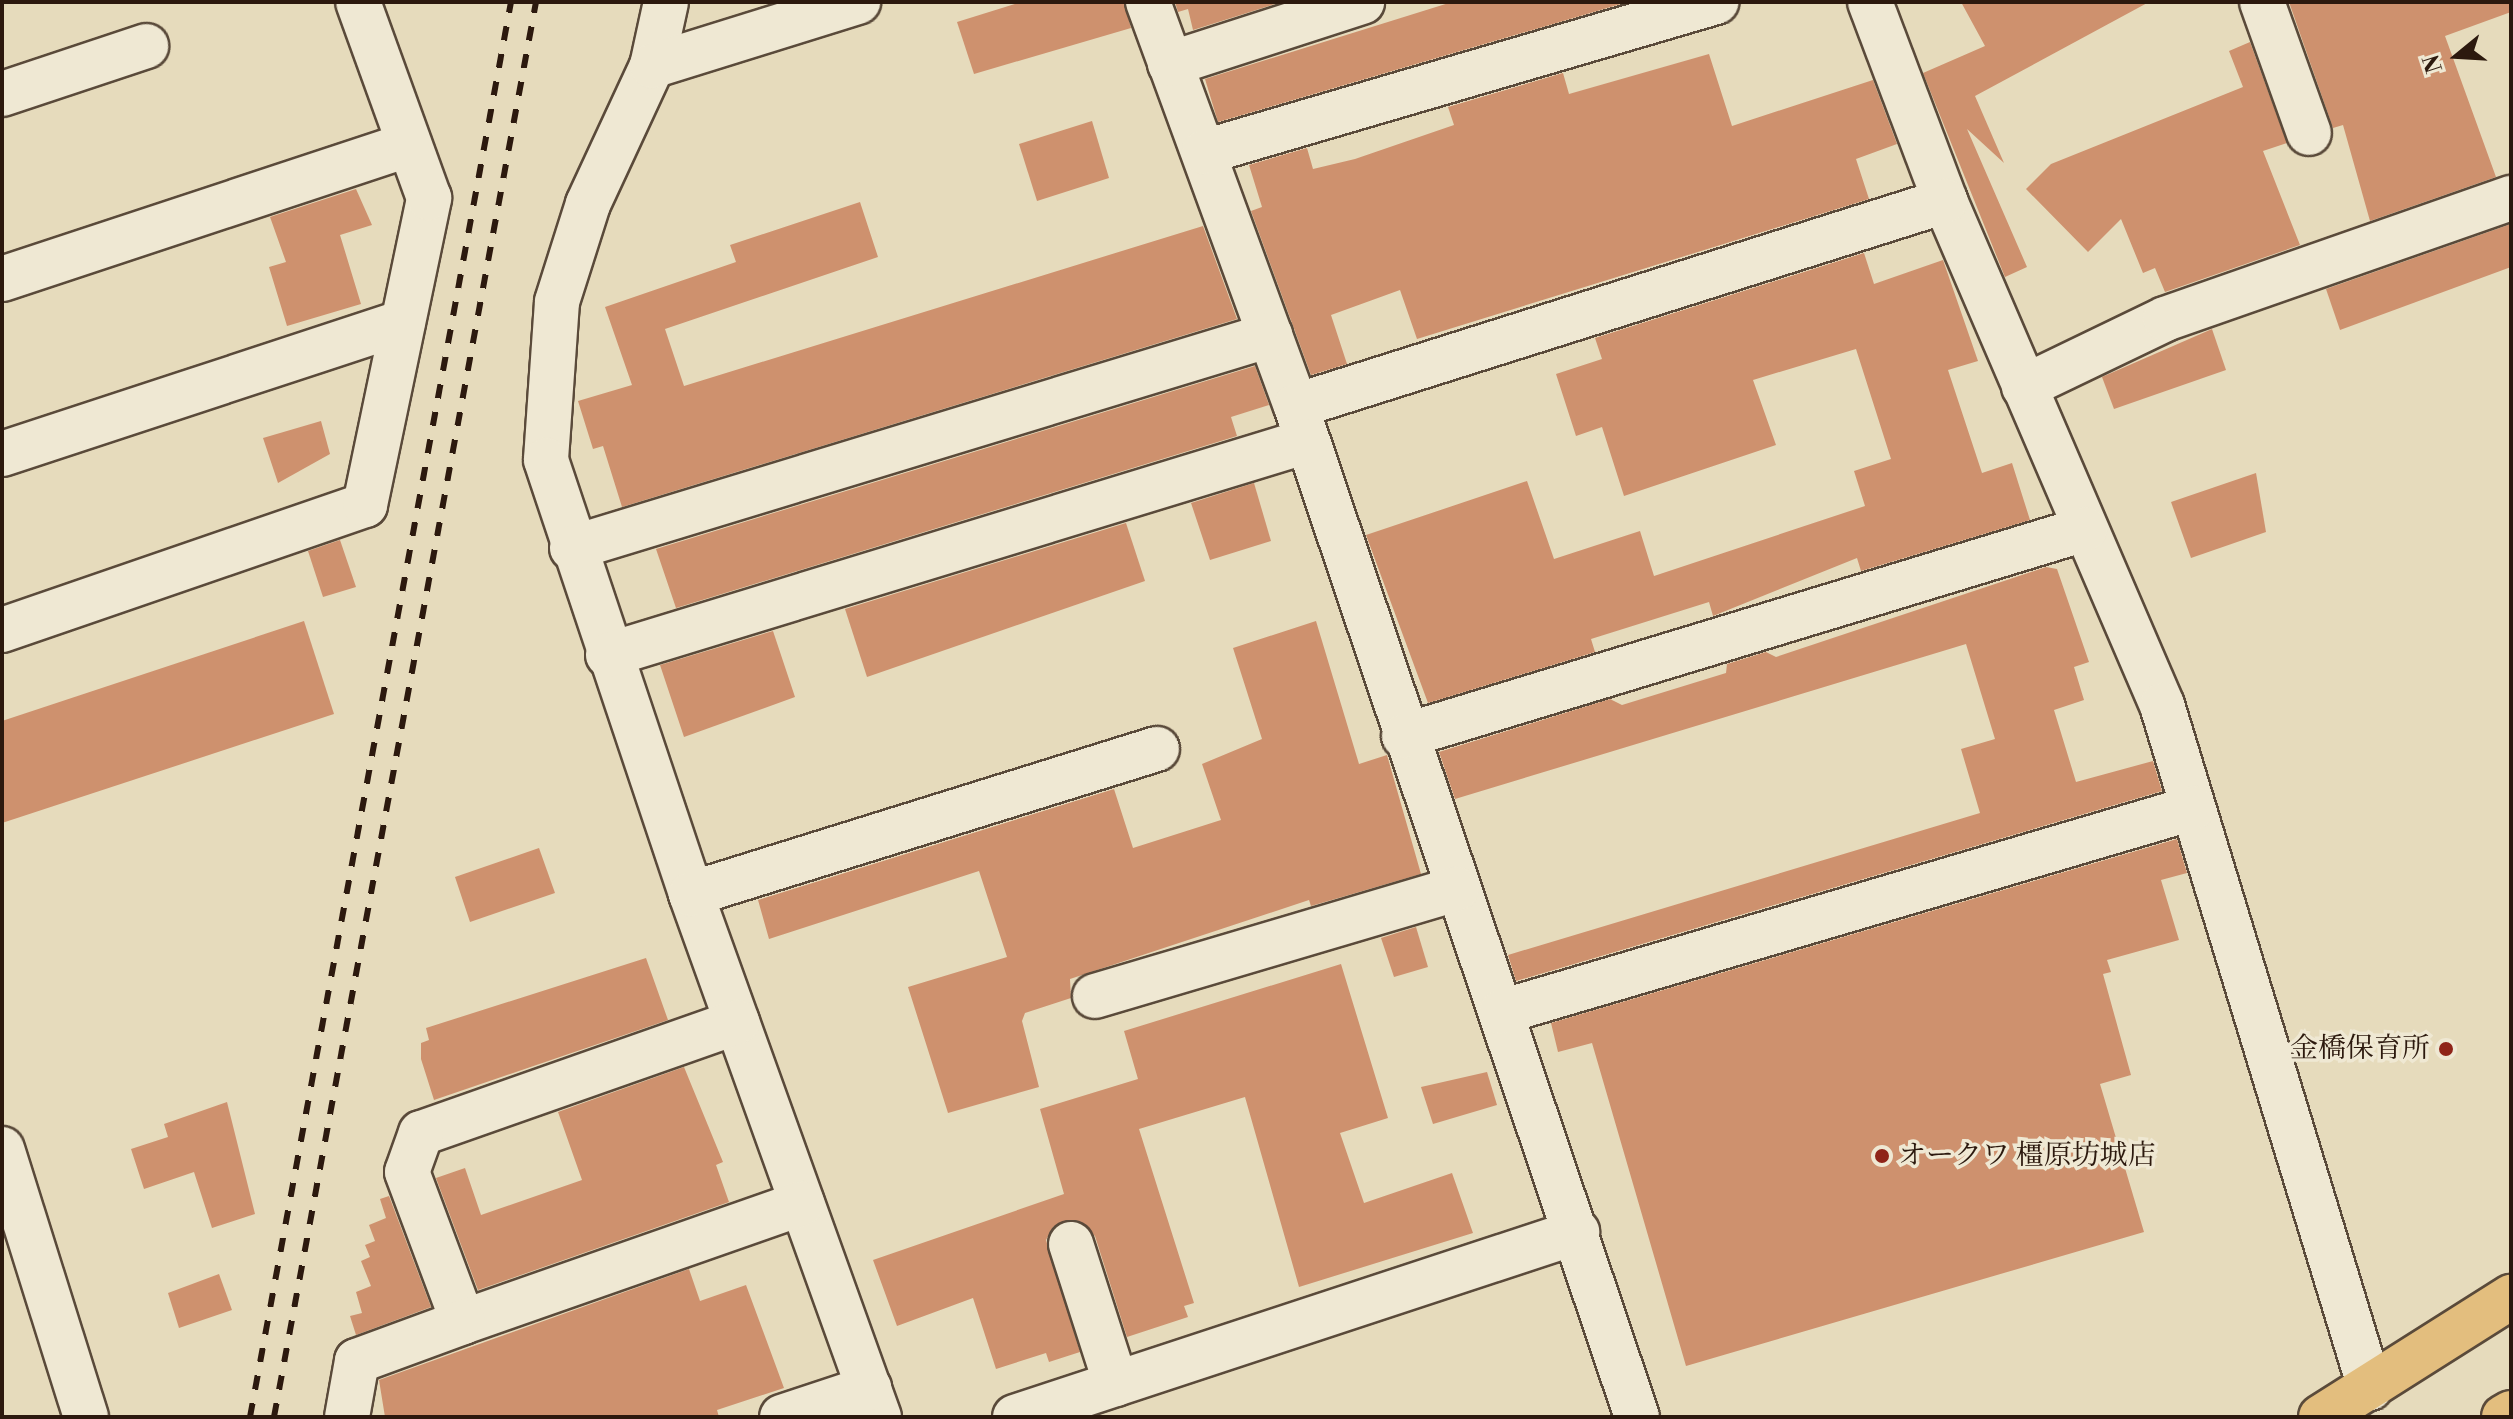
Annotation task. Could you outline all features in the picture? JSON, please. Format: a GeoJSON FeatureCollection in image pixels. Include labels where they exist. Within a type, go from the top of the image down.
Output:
{"type":"FeatureCollection","features":[{"type":"Feature","properties":{"kind":"main road"},"geometry":{"type":"LineString","coordinates":[[2321,1417],[2511,1297]]}},
{"type":"Feature","properties":{"kind":"main road"},"geometry":{"type":"LineString","coordinates":[[2504,1417],[2511,1413]]}},
{"type":"Feature","properties":{"kind":"street"},"geometry":{"type":"LineString","coordinates":[[2,630],[365,505],[429,198],[358,2]]}},
{"type":"Feature","properties":{"kind":"street"},"geometry":{"type":"LineString","coordinates":[[666,2],[652,66],[588,204],[557,302],[546,460],[572,548],[691,894],[874,1403],[782,1417]]}},
{"type":"Feature","properties":{"kind":"street"},"geometry":{"type":"LineString","coordinates":[[652,66],[858,2]]}},
{"type":"Feature","properties":{"kind":"street"},"geometry":{"type":"LineString","coordinates":[[1148,2],[1301,423],[1404,736],[1577,1232],[1637,1417]]}},
{"type":"Feature","properties":{"kind":"street"},"geometry":{"type":"LineString","coordinates":[[1170,64],[1362,2]]}},
{"type":"Feature","properties":{"kind":"street"},"geometry":{"type":"LineString","coordinates":[[1204,152],[1716,2]]}},
{"type":"Feature","properties":{"kind":"street"},"geometry":{"type":"LineString","coordinates":[[1870,2],[1945,201],[2162,705],[2370,1388]]}},
{"type":"Feature","properties":{"kind":"street"},"geometry":{"type":"LineString","coordinates":[[2262,2],[2309,133]]}},
{"type":"Feature","properties":{"kind":"street"},"geometry":{"type":"LineString","coordinates":[[2,94],[146,46]]}},
{"type":"Feature","properties":{"kind":"street"},"geometry":{"type":"LineString","coordinates":[[2,279],[408,145]]}},
{"type":"Feature","properties":{"kind":"street"},"geometry":{"type":"LineString","coordinates":[[2024,387],[2165,319],[2511,198]]}},
{"type":"Feature","properties":{"kind":"street"},"geometry":{"type":"LineString","coordinates":[[608,655],[1301,423],[1945,201]]}},
{"type":"Feature","properties":{"kind":"street"},"geometry":{"type":"LineString","coordinates":[[2,454],[403,322]]}},
{"type":"Feature","properties":{"kind":"street"},"geometry":{"type":"LineString","coordinates":[[572,548],[1270,335]]}},
{"type":"Feature","properties":{"kind":"street"},"geometry":{"type":"LineString","coordinates":[[1404,736],[2085,529]]}},
{"type":"Feature","properties":{"kind":"street"},"geometry":{"type":"LineString","coordinates":[[691,894],[1157,749]]}},
{"type":"Feature","properties":{"kind":"street"},"geometry":{"type":"LineString","coordinates":[[1501,1012],[2193,808]]}},
{"type":"Feature","properties":{"kind":"street"},"geometry":{"type":"LineString","coordinates":[[1095,996],[1457,889]]}},
{"type":"Feature","properties":{"kind":"street"},"geometry":{"type":"LineString","coordinates":[[463,1322],[407,1172],[421,1133],[737,1022]]}},
{"type":"Feature","properties":{"kind":"street"},"geometry":{"type":"LineString","coordinates":[[2,1149],[86,1417]]}},
{"type":"Feature","properties":{"kind":"street"},"geometry":{"type":"LineString","coordinates":[[347,1417],[357,1361],[802,1203]]}},
{"type":"Feature","properties":{"kind":"street"},"geometry":{"type":"LineString","coordinates":[[1015,1417],[1577,1232]]}},
{"type":"Feature","properties":{"kind":"street"},"geometry":{"type":"LineString","coordinates":[[1071,1244],[1116,1384]]}},
{"type":"Feature","properties":{"kind":"building"},"geometry":{"type":"Polygon","coordinates":[[[1021,2],[1124,2],[1131,28],[974,74],[957,22],[1021,2]]]}},
{"type":"Feature","properties":{"kind":"building"},"geometry":{"type":"Polygon","coordinates":[[[1175,2],[1275,4],[1193,30],[1188,9],[1178,12],[1175,2]]]}},
{"type":"Feature","properties":{"kind":"building"},"geometry":{"type":"Polygon","coordinates":[[[1452,2],[1621,4],[1218,122],[1205,79],[1452,2]]]}},
{"type":"Feature","properties":{"kind":"building"},"geometry":{"type":"Polygon","coordinates":[[[1961,2],[2149,2],[1975,96],[2004,163],[1967,129],[2027,267],[2005,277],[1923,73],[1985,46],[1961,2]]]}},
{"type":"Feature","properties":{"kind":"building"},"geometry":{"type":"Polygon","coordinates":[[[2289,2],[2511,2],[2511,12],[2445,36],[2496,177],[2370,221],[2343,125],[2333,128],[2289,2]]]}},
{"type":"Feature","properties":{"kind":"building"},"geometry":{"type":"Polygon","coordinates":[[[2250,42],[2287,143],[2263,151],[2300,245],[2165,292],[2155,268],[2143,273],[2121,219],[2088,252],[2026,189],[2051,164],[2243,87],[2229,51],[2250,42]]]}},
{"type":"Feature","properties":{"kind":"building"},"geometry":{"type":"Polygon","coordinates":[[[1709,54],[1732,126],[1873,80],[1897,144],[1856,159],[1869,199],[1417,339],[1400,290],[1331,315],[1347,364],[1311,375],[1251,211],[1262,207],[1249,165],[1307,148],[1313,169],[1355,159],[1454,125],[1448,107],[1563,73],[1569,94],[1709,54]]]}},
{"type":"Feature","properties":{"kind":"building"},"geometry":{"type":"Polygon","coordinates":[[[1092,121],[1109,178],[1037,201],[1019,144],[1092,121]]]}},
{"type":"Feature","properties":{"kind":"building"},"geometry":{"type":"Polygon","coordinates":[[[356,189],[372,225],[340,235],[361,304],[287,326],[269,267],[286,262],[270,217],[356,189]]]}},
{"type":"Feature","properties":{"kind":"building"},"geometry":{"type":"Polygon","coordinates":[[[860,202],[878,257],[665,329],[684,386],[1203,226],[1237,319],[622,507],[603,446],[593,449],[578,401],[632,385],[605,307],[736,262],[730,245],[860,202]]]}},
{"type":"Feature","properties":{"kind":"building"},"geometry":{"type":"Polygon","coordinates":[[[2511,224],[2511,267],[2340,330],[2326,289],[2511,224]]]}},
{"type":"Feature","properties":{"kind":"building"},"geometry":{"type":"Polygon","coordinates":[[[1864,253],[1874,284],[1943,260],[1978,361],[1948,370],[1982,473],[2012,463],[2030,520],[1861,571],[1857,558],[1713,616],[1709,602],[1591,639],[1595,652],[1428,703],[1366,535],[1527,481],[1554,559],[1640,531],[1654,576],[1865,506],[1854,471],[1891,459],[1856,349],[1753,380],[1776,445],[1624,496],[1602,427],[1576,436],[1556,374],[1602,359],[1595,338],[1864,253]]]}},
{"type":"Feature","properties":{"kind":"building"},"geometry":{"type":"Polygon","coordinates":[[[2212,329],[2226,370],[2114,409],[2102,377],[2212,329]]]}},
{"type":"Feature","properties":{"kind":"building"},"geometry":{"type":"Polygon","coordinates":[[[1255,366],[1269,405],[1231,417],[1237,436],[676,608],[656,549],[1255,366]]]}},
{"type":"Feature","properties":{"kind":"building"},"geometry":{"type":"Polygon","coordinates":[[[321,421],[330,454],[278,483],[263,438],[321,421]]]}},
{"type":"Feature","properties":{"kind":"building"},"geometry":{"type":"Polygon","coordinates":[[[2256,473],[2266,532],[2191,558],[2171,502],[2256,473]]]}},
{"type":"Feature","properties":{"kind":"building"},"geometry":{"type":"Polygon","coordinates":[[[1254,483],[1271,541],[1210,560],[1191,503],[1254,483]]]}},
{"type":"Feature","properties":{"kind":"building"},"geometry":{"type":"Polygon","coordinates":[[[1126,523],[1145,581],[867,677],[845,609],[1126,523]]]}},
{"type":"Feature","properties":{"kind":"building"},"geometry":{"type":"Polygon","coordinates":[[[340,540],[356,587],[323,597],[308,551],[340,540]]]}},
{"type":"Feature","properties":{"kind":"building"},"geometry":{"type":"Polygon","coordinates":[[[2046,567],[2057,569],[2089,662],[2074,667],[2084,700],[2054,710],[2076,782],[2153,761],[2162,791],[1516,981],[1508,955],[1980,813],[1961,749],[1995,739],[1966,644],[1455,799],[1439,752],[1610,699],[1622,705],[1726,673],[1727,664],[1766,652],[1776,657],[2046,567]]]}},
{"type":"Feature","properties":{"kind":"building"},"geometry":{"type":"Polygon","coordinates":[[[304,621],[334,714],[2,823],[2,721],[304,621]]]}},
{"type":"Feature","properties":{"kind":"building"},"geometry":{"type":"Polygon","coordinates":[[[1316,621],[1359,764],[1387,755],[1421,874],[1311,906],[1309,900],[1070,979],[1071,998],[1025,1013],[1022,1021],[1039,1087],[948,1113],[908,987],[1007,957],[979,871],[769,939],[758,900],[1114,789],[1133,848],[1221,820],[1202,764],[1262,739],[1233,648],[1316,621]]]}},
{"type":"Feature","properties":{"kind":"building"},"geometry":{"type":"Polygon","coordinates":[[[773,631],[795,697],[684,737],[660,665],[773,631]]]}},
{"type":"Feature","properties":{"kind":"building"},"geometry":{"type":"Polygon","coordinates":[[[2177,839],[2187,873],[2161,880],[2179,940],[2107,960],[2111,972],[2103,974],[2131,1075],[2100,1084],[2144,1232],[1686,1366],[1592,1043],[1558,1052],[1551,1023],[2177,839]]]}},
{"type":"Feature","properties":{"kind":"building"},"geometry":{"type":"Polygon","coordinates":[[[539,848],[555,893],[470,922],[455,877],[539,848]]]}},
{"type":"Feature","properties":{"kind":"building"},"geometry":{"type":"Polygon","coordinates":[[[1416,927],[1428,967],[1394,977],[1381,938],[1416,927]]]}},
{"type":"Feature","properties":{"kind":"building"},"geometry":{"type":"Polygon","coordinates":[[[646,958],[668,1020],[434,1100],[421,1059],[421,1043],[429,1040],[426,1028],[646,958]]]}},
{"type":"Feature","properties":{"kind":"building"},"geometry":{"type":"Polygon","coordinates":[[[1341,964],[1388,1118],[1340,1133],[1364,1203],[1452,1173],[1473,1233],[1299,1287],[1245,1097],[1139,1129],[1194,1303],[1184,1306],[1188,1317],[1127,1337],[1095,1236],[1076,1220],[1053,1227],[1046,1240],[1080,1352],[1049,1362],[1046,1353],[996,1369],[973,1298],[897,1326],[873,1260],[1064,1194],[1040,1109],[1138,1079],[1124,1031],[1341,964]]]}},
{"type":"Feature","properties":{"kind":"building"},"geometry":{"type":"Polygon","coordinates":[[[684,1067],[723,1162],[716,1165],[729,1202],[478,1290],[436,1178],[465,1168],[481,1215],[582,1180],[558,1112],[684,1067]]]}},
{"type":"Feature","properties":{"kind":"building"},"geometry":{"type":"Polygon","coordinates":[[[1487,1072],[1497,1105],[1433,1124],[1421,1087],[1487,1072]]]}},
{"type":"Feature","properties":{"kind":"building"},"geometry":{"type":"Polygon","coordinates":[[[227,1102],[255,1214],[212,1228],[194,1172],[144,1189],[131,1149],[168,1137],[164,1124],[227,1102]]]}},
{"type":"Feature","properties":{"kind":"building"},"geometry":{"type":"Polygon","coordinates":[[[389,1196],[431,1307],[356,1335],[350,1316],[362,1313],[356,1292],[371,1286],[361,1261],[370,1257],[365,1245],[375,1241],[369,1225],[386,1218],[380,1199],[389,1196]]]}},
{"type":"Feature","properties":{"kind":"building"},"geometry":{"type":"Polygon","coordinates":[[[689,1269],[700,1301],[746,1285],[784,1388],[717,1410],[719,1417],[385,1417],[379,1380],[689,1269]]]}},
{"type":"Feature","properties":{"kind":"building"},"geometry":{"type":"Polygon","coordinates":[[[219,1274],[232,1310],[179,1328],[168,1293],[219,1274]]]}},
{"type":"Feature","properties":{"kind":"railway"},"geometry":{"type":"LineString","coordinates":[[250,1417],[511,2]]}},
{"type":"Feature","properties":{"kind":"railway"},"geometry":{"type":"LineString","coordinates":[[274,1417],[536,2]]}},
{"type":"Feature","properties":{"kind":"place","name":"金橋保育所"},"geometry":{"type":"Point","coordinates":[2446,1049]}},
{"type":"Feature","properties":{"kind":"place","name":"オークワ 橿原坊城店"},"geometry":{"type":"Point","coordinates":[1882,1156]}}]}
